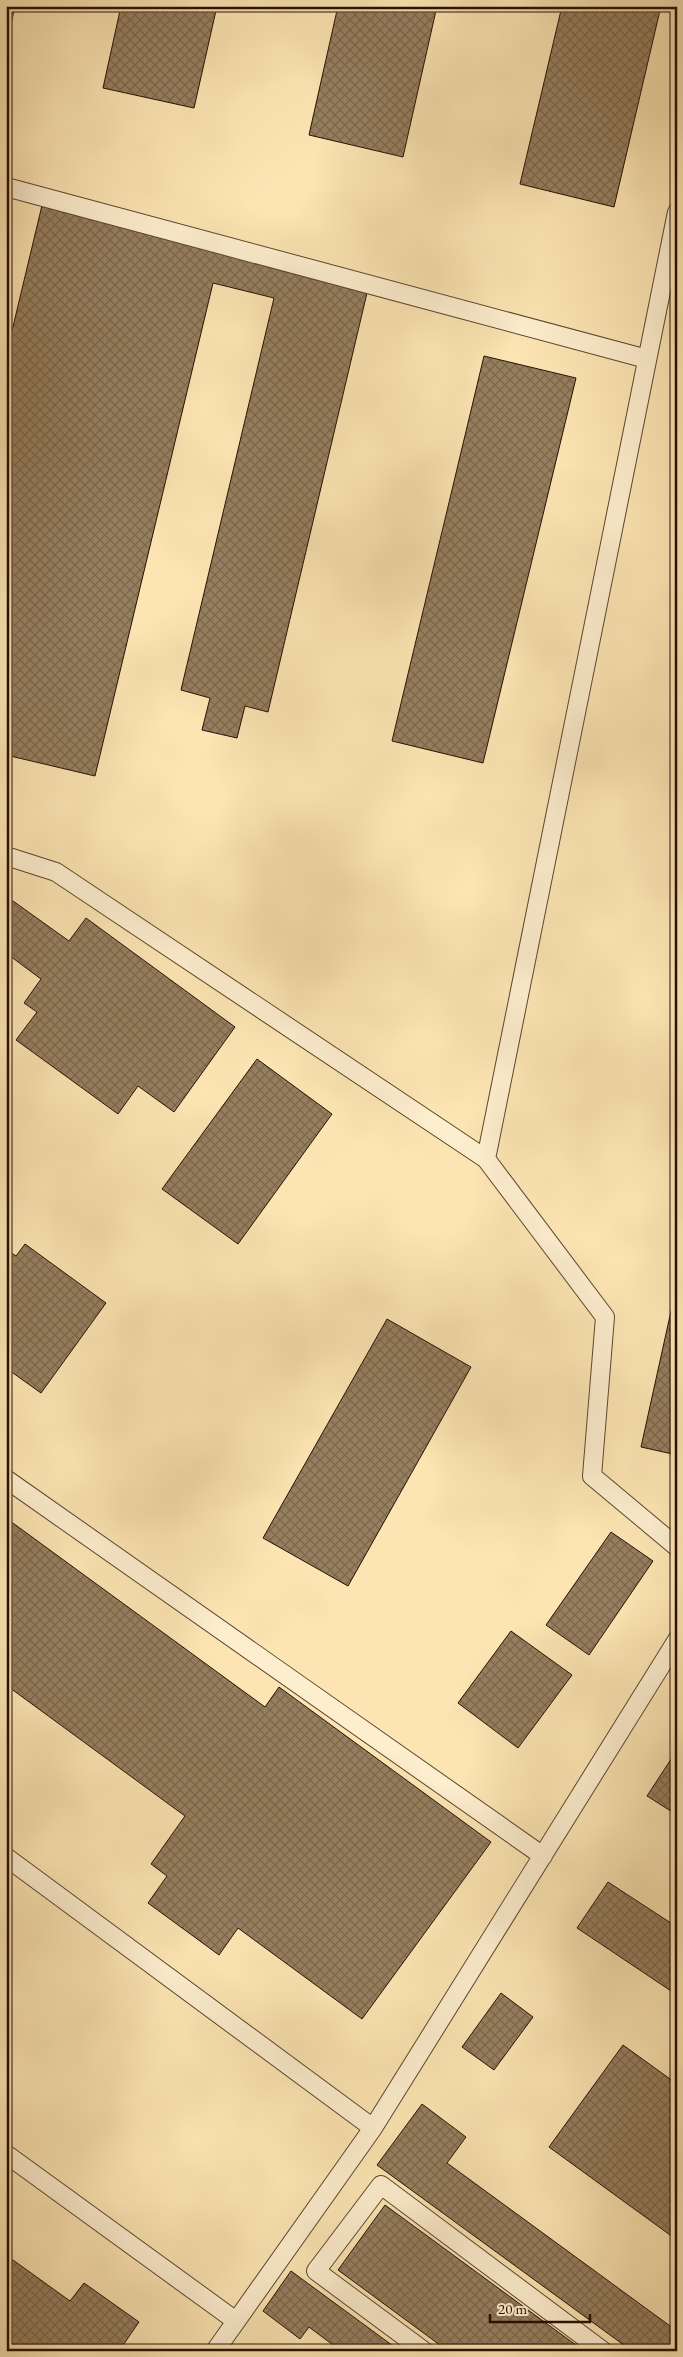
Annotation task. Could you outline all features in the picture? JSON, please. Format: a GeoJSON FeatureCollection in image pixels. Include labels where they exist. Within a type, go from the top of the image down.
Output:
{"type":"FeatureCollection","features":[{"type":"Feature","properties":{"kind":"lane"},"geometry":{"type":"LineString","coordinates":[[6,187],[647,359]]}},
{"type":"Feature","properties":{"kind":"lane"},"geometry":{"type":"LineString","coordinates":[[486,1159],[677,212]]}},
{"type":"Feature","properties":{"kind":"lane"},"geometry":{"type":"LineString","coordinates":[[6,856],[56,872],[486,1159],[605,1317],[592,1476],[677,1547]]}},
{"type":"Feature","properties":{"kind":"lane"},"geometry":{"type":"LineString","coordinates":[[6,1479],[543,1856]]}},
{"type":"Feature","properties":{"kind":"lane"},"geometry":{"type":"LineString","coordinates":[[215,2351],[374,2128],[677,1640]]}},
{"type":"Feature","properties":{"kind":"lane"},"geometry":{"type":"LineString","coordinates":[[6,1857],[374,2128]]}},
{"type":"Feature","properties":{"kind":"lane"},"geometry":{"type":"LineString","coordinates":[[6,2154],[236,2321]]}},
{"type":"Feature","properties":{"kind":"lane"},"geometry":{"type":"LineString","coordinates":[[424,2351],[316,2271],[381,2185],[603,2351]]}},
{"type":"Feature","properties":{"kind":"building"},"geometry":{"type":"Polygon","coordinates":[[[6,6],[15,6],[6,47],[6,6]]]}},
{"type":"Feature","properties":{"kind":"building"},"geometry":{"type":"Polygon","coordinates":[[[121,6],[217,6],[194,108],[103,88],[121,6]]]}},
{"type":"Feature","properties":{"kind":"building"},"geometry":{"type":"Polygon","coordinates":[[[338,6],[437,6],[403,157],[309,135],[338,6]]]}},
{"type":"Feature","properties":{"kind":"building"},"geometry":{"type":"Polygon","coordinates":[[[562,6],[661,6],[614,207],[520,184],[562,6]]]}},
{"type":"Feature","properties":{"kind":"building"},"geometry":{"type":"Polygon","coordinates":[[[44,197],[371,276],[268,712],[245,706],[237,738],[202,730],[210,698],[181,690],[274,298],[213,283],[95,776],[6,755],[6,356],[44,197]]]}},
{"type":"Feature","properties":{"kind":"building"},"geometry":{"type":"Polygon","coordinates":[[[484,356],[576,378],[483,763],[392,741],[484,356]]]}},
{"type":"Feature","properties":{"kind":"building"},"geometry":{"type":"Polygon","coordinates":[[[6,896],[69,941],[86,918],[235,1027],[174,1112],[138,1086],[118,1114],[16,1040],[37,1012],[24,1003],[41,979],[6,953],[6,896]]]}},
{"type":"Feature","properties":{"kind":"building"},"geometry":{"type":"Polygon","coordinates":[[[257,1059],[332,1114],[238,1244],[162,1189],[257,1059]]]}},
{"type":"Feature","properties":{"kind":"building"},"geometry":{"type":"Polygon","coordinates":[[[25,1244],[106,1303],[41,1393],[6,1368],[6,1249],[16,1256],[25,1244]]]}},
{"type":"Feature","properties":{"kind":"building"},"geometry":{"type":"Polygon","coordinates":[[[677,1284],[677,1455],[641,1447],[677,1284]]]}},
{"type":"Feature","properties":{"kind":"building"},"geometry":{"type":"Polygon","coordinates":[[[387,1319],[471,1367],[348,1586],[263,1538],[387,1319]]]}},
{"type":"Feature","properties":{"kind":"building"},"geometry":{"type":"Polygon","coordinates":[[[6,1518],[265,1707],[279,1687],[491,1842],[362,2019],[238,1928],[219,1955],[148,1903],[167,1876],[151,1864],[185,1816],[6,1685],[6,1518]]]}},
{"type":"Feature","properties":{"kind":"building"},"geometry":{"type":"Polygon","coordinates":[[[611,1532],[653,1561],[589,1655],[546,1625],[611,1532]]]}},
{"type":"Feature","properties":{"kind":"building"},"geometry":{"type":"Polygon","coordinates":[[[511,1631],[572,1675],[518,1748],[458,1703],[511,1631]]]}},
{"type":"Feature","properties":{"kind":"building"},"geometry":{"type":"Polygon","coordinates":[[[677,1750],[677,1815],[647,1796],[677,1750]]]}},
{"type":"Feature","properties":{"kind":"building"},"geometry":{"type":"Polygon","coordinates":[[[608,1882],[677,1927],[677,1995],[577,1928],[608,1882]]]}},
{"type":"Feature","properties":{"kind":"building"},"geometry":{"type":"Polygon","coordinates":[[[501,1993],[533,2017],[494,2070],[462,2047],[501,1993]]]}},
{"type":"Feature","properties":{"kind":"building"},"geometry":{"type":"Polygon","coordinates":[[[623,2045],[677,2084],[677,2240],[549,2147],[623,2045]]]}},
{"type":"Feature","properties":{"kind":"building"},"geometry":{"type":"Polygon","coordinates":[[[422,2104],[466,2137],[447,2163],[677,2331],[677,2351],[632,2351],[377,2165],[422,2104]]]}},
{"type":"Feature","properties":{"kind":"building"},"geometry":{"type":"Polygon","coordinates":[[[385,2205],[584,2351],[448,2351],[338,2270],[385,2205]]]}},
{"type":"Feature","properties":{"kind":"building"},"geometry":{"type":"Polygon","coordinates":[[[6,2255],[70,2301],[84,2283],[139,2322],[119,2351],[6,2351],[6,2255]]]}},
{"type":"Feature","properties":{"kind":"building"},"geometry":{"type":"Polygon","coordinates":[[[291,2271],[400,2351],[341,2351],[309,2327],[300,2339],[263,2311],[291,2271]]]}}]}
